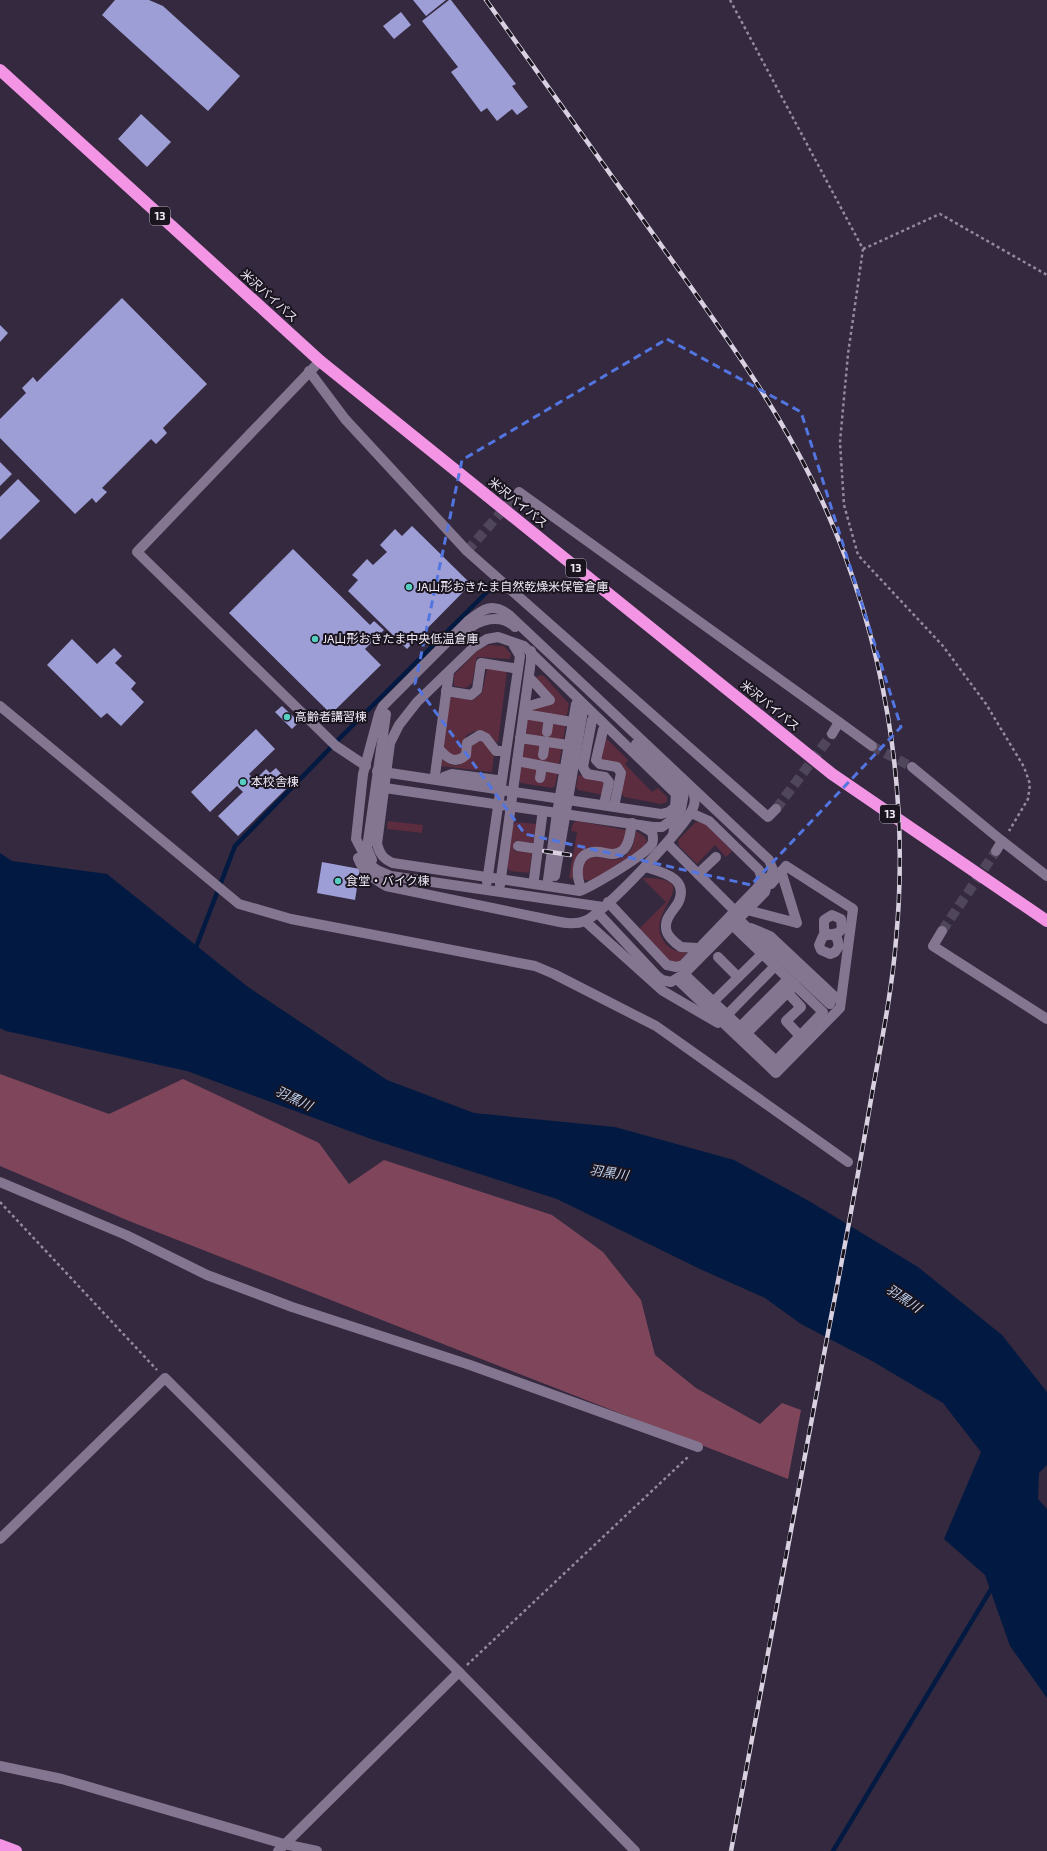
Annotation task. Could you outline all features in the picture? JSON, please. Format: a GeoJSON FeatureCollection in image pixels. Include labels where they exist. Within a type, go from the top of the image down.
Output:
{"type":"FeatureCollection","features":[{"type":"Feature","properties":{"kind":"highway","name":"米沢バイパス"},"geometry":{"type":"LineString","coordinates":[[0,70],[320,361],[832,774],[1047,921]]}},
{"type":"Feature","properties":{"kind":"highway"},"geometry":{"type":"LineString","coordinates":[[0,1845],[16,1851]]}},
{"type":"Feature","properties":{"kind":"street"},"geometry":{"type":"LineString","coordinates":[[320,361],[137,552],[333,743],[366,766]]}},
{"type":"Feature","properties":{"kind":"street"},"geometry":{"type":"LineString","coordinates":[[309,371],[346,420],[467,551],[768,818],[776,809]]}},
{"type":"Feature","properties":{"kind":"street"},"geometry":{"type":"LineString","coordinates":[[519,492],[872,746]]}},
{"type":"Feature","properties":{"kind":"street"},"geometry":{"type":"LineString","coordinates":[[603,907],[662,980],[671,982],[683,974],[765,892],[773,870],[769,860],[501,609],[490,607],[478,612],[383,706],[379,714],[366,766],[356,839],[357,854],[360,863],[373,879],[386,886],[570,924],[585,921],[603,907],[670,839],[691,813],[696,797]]}},
{"type":"Feature","properties":{"kind":"street"},"geometry":{"type":"LineString","coordinates":[[691,813],[709,821],[759,870],[761,876],[759,886],[737,920],[697,948],[682,965],[676,967],[666,965],[603,907],[393,859],[386,856],[382,851],[380,844],[384,778],[384,718],[388,711],[472,626],[483,620],[498,619],[505,620],[511,624],[529,652],[674,792],[674,812],[670,839],[737,920],[762,954],[823,1012]]}},
{"type":"Feature","properties":{"kind":"street"},"geometry":{"type":"LineString","coordinates":[[384,778],[504,795],[636,824],[662,827],[684,801],[684,793],[680,786],[529,652],[498,637]]}},
{"type":"Feature","properties":{"kind":"street"},"geometry":{"type":"LineString","coordinates":[[636,824],[652,832],[654,838],[652,845],[593,886],[580,891],[392,872],[373,861],[367,848],[384,778],[390,743],[398,724],[417,702],[474,647],[487,639],[498,637],[524,646],[579,707],[603,730],[674,812]]}},
{"type":"Feature","properties":{"kind":"street"},"geometry":{"type":"LineString","coordinates":[[504,795],[501,751],[513,668],[514,646]]}},
{"type":"Feature","properties":{"kind":"street"},"geometry":{"type":"LineString","coordinates":[[491,882],[504,795],[520,656],[514,646]]}},
{"type":"Feature","properties":{"kind":"street"},"geometry":{"type":"LineString","coordinates":[[504,795],[517,761],[529,677],[529,652]]}},
{"type":"Feature","properties":{"kind":"street"},"geometry":{"type":"LineString","coordinates":[[491,882],[504,795],[529,652]]}},
{"type":"Feature","properties":{"kind":"street"},"geometry":{"type":"LineString","coordinates":[[446,691],[471,695],[477,690],[481,663],[513,668]]}},
{"type":"Feature","properties":{"kind":"street"},"geometry":{"type":"LineString","coordinates":[[439,776],[439,749],[449,672]]}},
{"type":"Feature","properties":{"kind":"street"},"geometry":{"type":"LineString","coordinates":[[524,710],[550,700],[529,677]]}},
{"type":"Feature","properties":{"kind":"street"},"geometry":{"type":"LineString","coordinates":[[0,706],[239,904],[291,919],[535,966],[554,974],[656,1026],[848,1162]]}},
{"type":"Feature","properties":{"kind":"street"},"geometry":{"type":"LineString","coordinates":[[562,807],[564,770],[572,722],[579,707]]}},
{"type":"Feature","properties":{"kind":"street"},"geometry":{"type":"LineString","coordinates":[[551,880],[579,707]]}},
{"type":"Feature","properties":{"kind":"street"},"geometry":{"type":"LineString","coordinates":[[524,710],[549,718],[572,722]]}},
{"type":"Feature","properties":{"kind":"street"},"geometry":{"type":"LineString","coordinates":[[540,778],[549,718]]}},
{"type":"Feature","properties":{"kind":"street"},"geometry":{"type":"LineString","coordinates":[[592,720],[584,767],[587,774],[605,777],[609,782],[610,801]]}},
{"type":"Feature","properties":{"kind":"street"},"geometry":{"type":"LineString","coordinates":[[832,734],[839,722]]}},
{"type":"Feature","properties":{"kind":"street"},"geometry":{"type":"LineString","coordinates":[[603,730],[596,760],[600,764],[617,767],[621,773],[610,801]]}},
{"type":"Feature","properties":{"kind":"street"},"geometry":{"type":"LineString","coordinates":[[439,749],[446,758],[458,760],[466,755],[467,743],[480,735],[486,738],[496,751],[501,751]]}},
{"type":"Feature","properties":{"kind":"street"},"geometry":{"type":"LineString","coordinates":[[520,738],[546,737],[568,746]]}},
{"type":"Feature","properties":{"kind":"street"},"geometry":{"type":"LineString","coordinates":[[517,761],[542,760],[564,770]]}},
{"type":"Feature","properties":{"kind":"street"},"geometry":{"type":"LineString","coordinates":[[912,767],[1047,876]]}},
{"type":"Feature","properties":{"kind":"street"},"geometry":{"type":"LineString","coordinates":[[384,778],[439,776],[504,795],[562,807],[667,822],[674,812]]}},
{"type":"Feature","properties":{"kind":"street"},"geometry":{"type":"LineString","coordinates":[[690,786],[696,797],[765,866],[769,874],[769,884]]}},
{"type":"Feature","properties":{"kind":"street"},"geometry":{"type":"LineString","coordinates":[[504,795],[542,817]]}},
{"type":"Feature","properties":{"kind":"street"},"geometry":{"type":"LineString","coordinates":[[542,817],[562,807],[610,801],[663,808],[674,812]]}},
{"type":"Feature","properties":{"kind":"street"},"geometry":{"type":"LineString","coordinates":[[534,879],[542,817]]}},
{"type":"Feature","properties":{"kind":"street"},"geometry":{"type":"LineString","coordinates":[[580,885],[578,869],[582,858],[587,854],[594,852],[611,855],[624,850],[636,824]]}},
{"type":"Feature","properties":{"kind":"street"},"geometry":{"type":"LineString","coordinates":[[356,839],[369,864],[377,870],[391,876],[491,882],[534,879],[593,886]]}},
{"type":"Feature","properties":{"kind":"street"},"geometry":{"type":"LineString","coordinates":[[996,851],[1002,841]]}},
{"type":"Feature","properties":{"kind":"street"},"geometry":{"type":"LineString","coordinates":[[518,846],[538,848]]}},
{"type":"Feature","properties":{"kind":"street"},"geometry":{"type":"LineString","coordinates":[[698,874],[716,857]]}},
{"type":"Feature","properties":{"kind":"street"},"geometry":{"type":"LineString","coordinates":[[625,865],[668,874],[677,882],[681,892],[678,903],[668,918],[666,928],[668,935],[681,947],[697,948]]}},
{"type":"Feature","properties":{"kind":"street"},"geometry":{"type":"LineString","coordinates":[[585,921],[663,991],[739,1031],[776,1061],[836,998],[844,946],[853,909],[786,866],[769,884]]}},
{"type":"Feature","properties":{"kind":"street"},"geometry":{"type":"LineString","coordinates":[[747,910],[797,923],[781,871]]}},
{"type":"Feature","properties":{"kind":"street"},"geometry":{"type":"LineString","coordinates":[[834,915],[837,899]]}},
{"type":"Feature","properties":{"kind":"street"},"geometry":{"type":"LineString","coordinates":[[603,907],[661,972],[673,977],[683,974]]}},
{"type":"Feature","properties":{"kind":"street"},"geometry":{"type":"LineString","coordinates":[[844,946],[830,954],[821,950],[820,940],[831,934],[842,929],[843,924],[841,919],[834,915],[827,916],[824,920],[824,931],[831,934],[837,938],[844,946]]}},
{"type":"Feature","properties":{"kind":"street"},"geometry":{"type":"LineString","coordinates":[[683,974],[739,1031],[776,1073],[840,1008],[836,998],[737,920]]}},
{"type":"Feature","properties":{"kind":"street"},"geometry":{"type":"LineString","coordinates":[[942,931],[933,946],[1047,1020]]}},
{"type":"Feature","properties":{"kind":"street"},"geometry":{"type":"LineString","coordinates":[[713,1002],[762,954]]}},
{"type":"Feature","properties":{"kind":"street"},"geometry":{"type":"LineString","coordinates":[[718,957],[738,978]]}},
{"type":"Feature","properties":{"kind":"street"},"geometry":{"type":"LineString","coordinates":[[727,1015],[775,966]]}},
{"type":"Feature","properties":{"kind":"street"},"geometry":{"type":"LineString","coordinates":[[683,974],[727,1015],[739,1031]]}},
{"type":"Feature","properties":{"kind":"street"},"geometry":{"type":"LineString","coordinates":[[739,1031],[792,982]]}},
{"type":"Feature","properties":{"kind":"street"},"geometry":{"type":"LineString","coordinates":[[739,1031],[788,993],[792,982]]}},
{"type":"Feature","properties":{"kind":"street"},"geometry":{"type":"LineString","coordinates":[[788,993],[801,1006],[786,1022],[800,1036]]}},
{"type":"Feature","properties":{"kind":"street"},"geometry":{"type":"LineString","coordinates":[[0,1182],[126,1235],[207,1275],[292,1306],[470,1365],[698,1447]]}},
{"type":"Feature","properties":{"kind":"street"},"geometry":{"type":"LineString","coordinates":[[0,1538],[165,1378],[459,1672],[635,1851]]}},
{"type":"Feature","properties":{"kind":"street"},"geometry":{"type":"LineString","coordinates":[[281,1848],[459,1672]]}},
{"type":"Feature","properties":{"kind":"street"},"geometry":{"type":"LineString","coordinates":[[0,1766],[62,1779],[281,1848],[317,1851]]}},
{"type":"Feature","properties":{"kind":"path"},"geometry":{"type":"LineString","coordinates":[[730,0],[863,249],[848,354],[840,442],[844,505],[858,555],[942,646],[986,704],[1024,767],[1030,784],[1028,799],[1002,841]]}},
{"type":"Feature","properties":{"kind":"path"},"geometry":{"type":"LineString","coordinates":[[863,249],[940,214],[1047,275]]}},
{"type":"Feature","properties":{"kind":"path"},"geometry":{"type":"LineString","coordinates":[[0,1202],[165,1378]]}},
{"type":"Feature","properties":{"kind":"path"},"geometry":{"type":"LineString","coordinates":[[459,1672],[698,1447]]}},
{"type":"Feature","properties":{"kind":"highlighted area"},"geometry":{"type":"Polygon","coordinates":[[[667,339],[801,412],[901,727],[751,885],[525,834],[415,684],[462,460],[667,339]]]}},
{"type":"Feature","properties":{"kind":"shaded area"},"geometry":{"type":"Polygon","coordinates":[[[489,645],[504,646],[511,654],[510,659],[477,657],[472,683],[466,688],[454,686],[454,675],[478,650],[489,645]]]}},
{"type":"Feature","properties":{"kind":"shaded area"},"geometry":{"type":"Polygon","coordinates":[[[487,669],[507,671],[498,743],[484,732],[476,731],[466,736],[460,755],[453,757],[442,746],[450,697],[473,700],[482,693],[487,669]]]}},
{"type":"Feature","properties":{"kind":"shaded area"},"geometry":{"type":"Polygon","coordinates":[[[540,675],[544,676],[569,704],[566,719],[528,710],[556,702],[535,678],[540,675]]]}},
{"type":"Feature","properties":{"kind":"shaded area"},"geometry":{"type":"Polygon","coordinates":[[[528,717],[566,723],[563,741],[526,734],[528,717]]]}},
{"type":"Feature","properties":{"kind":"shaded area"},"geometry":{"type":"Polygon","coordinates":[[[604,736],[628,760],[625,764],[652,792],[658,788],[667,797],[667,802],[661,804],[624,797],[621,791],[625,773],[598,757],[604,736]]]}},
{"type":"Feature","properties":{"kind":"shaded area"},"geometry":{"type":"Polygon","coordinates":[[[482,739],[494,755],[492,772],[440,766],[441,759],[452,765],[457,765],[464,762],[470,752],[472,744],[482,739]]]}},
{"type":"Feature","properties":{"kind":"shaded area"},"geometry":{"type":"Polygon","coordinates":[[[525,741],[562,747],[559,764],[522,758],[525,741]]]}},
{"type":"Feature","properties":{"kind":"shaded area"},"geometry":{"type":"Polygon","coordinates":[[[521,766],[558,771],[555,786],[552,788],[521,783],[518,779],[521,766]]]}},
{"type":"Feature","properties":{"kind":"shaded area"},"geometry":{"type":"Polygon","coordinates":[[[578,775],[603,779],[606,783],[603,795],[578,790],[576,787],[578,775]]]}},
{"type":"Feature","properties":{"kind":"shaded area"},"geometry":{"type":"Polygon","coordinates":[[[388,821],[423,825],[422,833],[387,829],[388,821]]]}},
{"type":"Feature","properties":{"kind":"shaded area"},"geometry":{"type":"Polygon","coordinates":[[[577,821],[626,830],[624,841],[616,850],[598,847],[584,850],[575,879],[569,878],[577,832],[571,831],[573,823],[577,821]]]}},
{"type":"Feature","properties":{"kind":"shaded area"},"geometry":{"type":"Polygon","coordinates":[[[516,822],[537,824],[534,843],[515,841],[514,851],[532,853],[529,873],[510,871],[507,867],[512,826],[516,822]]]}},
{"type":"Feature","properties":{"kind":"shaded area"},"geometry":{"type":"Polygon","coordinates":[[[696,822],[705,823],[732,851],[726,857],[715,845],[697,864],[679,846],[678,840],[696,822]]]}},
{"type":"Feature","properties":{"kind":"shaded area"},"geometry":{"type":"Polygon","coordinates":[[[636,831],[644,836],[647,841],[643,848],[592,881],[585,880],[581,870],[586,860],[596,857],[617,860],[626,856],[634,843],[636,831]]]}},
{"type":"Feature","properties":{"kind":"shaded area"},"geometry":{"type":"Polygon","coordinates":[[[642,878],[661,879],[671,883],[673,889],[671,897],[662,916],[660,927],[662,938],[667,945],[676,951],[688,953],[679,962],[673,964],[668,961],[638,930],[666,902],[642,878]]]}},
{"type":"Feature","properties":{"kind":"shaded area"},"geometry":{"type":"Polygon","coordinates":[[[0,1074],[109,1114],[183,1079],[319,1143],[349,1184],[384,1160],[552,1215],[603,1252],[641,1300],[655,1355],[696,1388],[760,1424],[782,1403],[801,1410],[788,1479],[129,1221],[0,1166],[0,1074]]]}},
{"type":"Feature","properties":{"kind":"water","name":"羽黒川"},"geometry":{"type":"Polygon","coordinates":[[[0,853],[12,861],[107,874],[248,987],[387,1080],[474,1113],[615,1127],[734,1160],[809,1201],[918,1267],[1002,1335],[1047,1392],[1047,1465],[1039,1473],[1038,1499],[1047,1509],[1047,1698],[1010,1646],[985,1575],[944,1539],[981,1452],[943,1403],[872,1361],[801,1324],[765,1298],[700,1269],[557,1199],[371,1139],[187,1071],[6,1031],[0,1028],[0,853]]]}},
{"type":"Feature","properties":{"kind":"building"},"geometry":{"type":"Polygon","coordinates":[[[115,0],[149,0],[163,6],[240,76],[208,111],[102,15],[115,0]]]}},
{"type":"Feature","properties":{"kind":"building"},"geometry":{"type":"Polygon","coordinates":[[[413,0],[446,0],[426,16],[413,0]]]}},
{"type":"Feature","properties":{"kind":"building"},"geometry":{"type":"Polygon","coordinates":[[[451,0],[516,84],[512,86],[528,107],[517,115],[512,109],[497,121],[487,108],[481,112],[451,72],[458,67],[422,21],[451,0]]]}},
{"type":"Feature","properties":{"kind":"building"},"geometry":{"type":"Polygon","coordinates":[[[401,12],[411,25],[394,39],[383,26],[401,12]]]}},
{"type":"Feature","properties":{"kind":"building"},"geometry":{"type":"Polygon","coordinates":[[[141,114],[171,142],[147,167],[118,139],[141,114]]]}},
{"type":"Feature","properties":{"kind":"building"},"geometry":{"type":"Polygon","coordinates":[[[122,298],[207,384],[163,428],[167,433],[156,444],[151,439],[102,488],[107,492],[96,503],[92,498],[75,514],[0,438],[0,419],[26,393],[22,388],[33,377],[37,382],[122,298]]]}},
{"type":"Feature","properties":{"kind":"building"},"geometry":{"type":"Polygon","coordinates":[[[0,325],[8,333],[0,342],[0,325]]]}},
{"type":"Feature","properties":{"kind":"building"},"geometry":{"type":"Polygon","coordinates":[[[0,462],[12,474],[0,486],[0,462]]]}},
{"type":"Feature","properties":{"kind":"building"},"geometry":{"type":"Polygon","coordinates":[[[18,479],[40,501],[0,540],[0,497],[18,479]]]}},
{"type":"Feature","properties":{"kind":"building","name":"JA山形おきたま自然乾燥米保管倉庫"},"geometry":{"type":"Polygon","coordinates":[[[412,526],[471,584],[407,649],[348,591],[358,580],[352,575],[367,559],[373,565],[387,552],[380,545],[395,529],[402,536],[412,526]]]}},
{"type":"Feature","properties":{"kind":"building","name":"JA山形おきたま中央低温倉庫"},"geometry":{"type":"Polygon","coordinates":[[[293,549],[370,625],[374,621],[384,630],[365,649],[381,665],[331,714],[229,613],[293,549]]]}},
{"type":"Feature","properties":{"kind":"building"},"geometry":{"type":"Polygon","coordinates":[[[72,639],[97,664],[114,648],[122,656],[115,663],[136,683],[131,689],[144,702],[121,726],[107,713],[101,718],[47,665],[72,639]]]}},
{"type":"Feature","properties":{"kind":"building","name":"高齢者講習棟"},"geometry":{"type":"Polygon","coordinates":[[[282,706],[299,722],[292,729],[275,712],[282,706]]]}},
{"type":"Feature","properties":{"kind":"building","name":"本校舎棟"},"geometry":{"type":"Polygon","coordinates":[[[256,729],[275,749],[249,774],[255,780],[266,769],[270,773],[276,768],[287,780],[282,784],[286,789],[238,836],[218,816],[243,792],[237,786],[210,812],[191,792],[256,729]]]}},
{"type":"Feature","properties":{"kind":"building","name":"食堂・バイク棟"},"geometry":{"type":"Polygon","coordinates":[[[322,862],[360,869],[355,900],[317,893],[322,862]]]}},
{"type":"Feature","properties":{"kind":"waterway"},"geometry":{"type":"LineString","coordinates":[[195,950],[235,846],[341,737],[496,583]]}},
{"type":"Feature","properties":{"kind":"waterway"},"geometry":{"type":"LineString","coordinates":[[833,1851],[993,1586]]}},
{"type":"Feature","properties":{"kind":"tunnel"},"geometry":{"type":"LineString","coordinates":[[467,551],[519,492]]}},
{"type":"Feature","properties":{"kind":"tunnel"},"geometry":{"type":"LineString","coordinates":[[776,809],[832,734]]}},
{"type":"Feature","properties":{"kind":"tunnel"},"geometry":{"type":"LineString","coordinates":[[872,746],[912,767]]}},
{"type":"Feature","properties":{"kind":"tunnel"},"geometry":{"type":"LineString","coordinates":[[942,931],[996,851]]}},
{"type":"Feature","properties":{"kind":"railway"},"geometry":{"type":"LineString","coordinates":[[486,0],[733,348],[772,408],[790,439],[823,503],[845,555],[863,608],[877,662],[888,717],[895,773],[899,828],[899,884],[896,940],[889,996],[851,1210],[731,1851]]}},
{"type":"Feature","properties":{"kind":"railway"},"geometry":{"type":"LineString","coordinates":[[544,851],[570,855]]}},
{"type":"Feature","properties":{"kind":"place","name":"JA山形おきたま自然乾燥米保管倉庫"},"geometry":{"type":"Point","coordinates":[409,587]}},
{"type":"Feature","properties":{"kind":"place","name":"JA山形おきたま中央低温倉庫"},"geometry":{"type":"Point","coordinates":[315,639]}},
{"type":"Feature","properties":{"kind":"place","name":"高齢者講習棟"},"geometry":{"type":"Point","coordinates":[287,717]}},
{"type":"Feature","properties":{"kind":"place","name":"本校舎棟"},"geometry":{"type":"Point","coordinates":[243,782]}},
{"type":"Feature","properties":{"kind":"place","name":"食堂・バイク棟"},"geometry":{"type":"Point","coordinates":[338,881]}}]}
